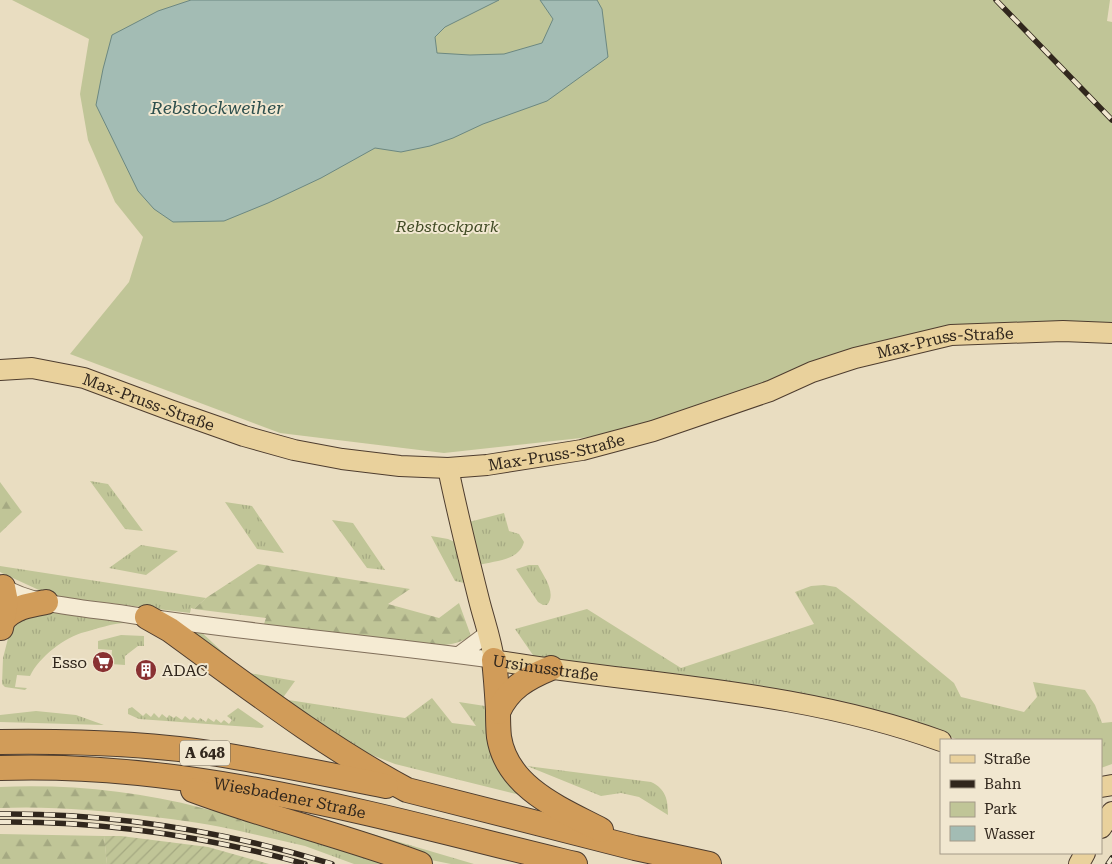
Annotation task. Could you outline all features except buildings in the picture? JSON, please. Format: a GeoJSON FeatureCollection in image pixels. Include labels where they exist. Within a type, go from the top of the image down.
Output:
{"type":"FeatureCollection","features":[{"type":"Feature","properties":{"kind":"highway"},"geometry":{"type":"LineString","coordinates":[[1,586],[6,602],[1,625]]}},
{"type":"Feature","properties":{"kind":"highway"},"geometry":{"type":"LineString","coordinates":[[1,625],[9,614],[24,606],[46,602]]}},
{"type":"Feature","properties":{"kind":"highway"},"geometry":{"type":"LineString","coordinates":[[147,617],[170,630],[323,740],[374,773],[407,790]]}},
{"type":"Feature","properties":{"kind":"highway"},"geometry":{"type":"LineString","coordinates":[[478,653],[498,718],[499,738],[507,762],[516,775],[527,786],[561,809],[635,848]]}},
{"type":"Feature","properties":{"kind":"highway"},"geometry":{"type":"LineString","coordinates":[[498,718],[502,703],[516,686],[550,668]]}},
{"type":"Feature","properties":{"kind":"highway","name":"Wiesbadener Straße"},"geometry":{"type":"LineString","coordinates":[[0,742],[112,744],[207,753],[407,790]]}},
{"type":"Feature","properties":{"kind":"highway","name":"Wiesbadener Straße"},"geometry":{"type":"LineString","coordinates":[[0,768],[96,769],[200,779],[388,818],[576,864]]}},
{"type":"Feature","properties":{"kind":"highway"},"geometry":{"type":"LineString","coordinates":[[139,772],[373,847],[420,864]]}},
{"type":"Feature","properties":{"kind":"highway","name":"A 648"},"geometry":{"type":"LineString","coordinates":[[407,790],[635,848],[709,864]]}},
{"type":"Feature","properties":{"kind":"highway"},"geometry":{"type":"LineString","coordinates":[[388,818],[506,864]]}},
{"type":"Feature","properties":{"kind":"main road","name":"Max-Pruss-Straße"},"geometry":{"type":"LineString","coordinates":[[0,370],[32,368],[84,378],[244,436],[294,450],[342,459],[400,466],[448,468],[505,463],[582,450],[653,431],[770,391],[812,372],[855,358],[951,334],[1063,330],[1112,333]]}},
{"type":"Feature","properties":{"kind":"main road"},"geometry":{"type":"LineString","coordinates":[[448,468],[462,536],[491,639],[478,653]]}},
{"type":"Feature","properties":{"kind":"main road","name":"Ursinusstraße"},"geometry":{"type":"LineString","coordinates":[[478,653],[550,668],[788,701],[852,714],[940,741]]}},
{"type":"Feature","properties":{"kind":"street","name":"Ursinusstraße"},"geometry":{"type":"LineString","coordinates":[[1,586],[18,595],[46,602],[147,617],[478,653]]}},
{"type":"Feature","properties":{"kind":"green space","name":"Rebstockpark"},"geometry":{"type":"Polygon","coordinates":[[[12,0],[1110,0],[1107,21],[1112,22],[1112,327],[953,327],[653,427],[581,438],[444,453],[280,433],[70,354],[129,282],[143,237],[115,202],[88,140],[80,94],[89,39],[12,0]]]}},
{"type":"Feature","properties":{"kind":"green space"},"geometry":{"type":"Polygon","coordinates":[[[90,481],[108,484],[143,531],[125,529],[90,481]]]}},
{"type":"Feature","properties":{"kind":"green space"},"geometry":{"type":"Polygon","coordinates":[[[0,482],[22,512],[0,533],[0,482]]]}},
{"type":"Feature","properties":{"kind":"green space"},"geometry":{"type":"Polygon","coordinates":[[[225,502],[252,506],[284,553],[257,549],[225,502]]]}},
{"type":"Feature","properties":{"kind":"green space"},"geometry":{"type":"Polygon","coordinates":[[[504,513],[509,531],[519,534],[524,542],[521,548],[511,557],[478,565],[469,522],[504,513]]]}},
{"type":"Feature","properties":{"kind":"green space"},"geometry":{"type":"Polygon","coordinates":[[[332,520],[353,523],[385,570],[367,568],[332,520]]]}},
{"type":"Feature","properties":{"kind":"green space"},"geometry":{"type":"Polygon","coordinates":[[[431,536],[448,539],[459,544],[469,584],[455,581],[431,536]]]}},
{"type":"Feature","properties":{"kind":"green space"},"geometry":{"type":"Polygon","coordinates":[[[141,545],[178,551],[146,575],[109,568],[141,545]]]}},
{"type":"Feature","properties":{"kind":"green space"},"geometry":{"type":"Polygon","coordinates":[[[258,564],[410,589],[388,604],[439,618],[459,603],[471,636],[448,645],[433,646],[264,624],[266,618],[194,609],[206,598],[258,564]]]}},
{"type":"Feature","properties":{"kind":"green space"},"geometry":{"type":"Polygon","coordinates":[[[529,565],[538,565],[548,585],[551,595],[547,605],[538,602],[516,569],[529,565]]]}},
{"type":"Feature","properties":{"kind":"green space"},"geometry":{"type":"Polygon","coordinates":[[[0,566],[206,598],[194,609],[191,608],[190,613],[52,596],[0,572],[0,566]]]}},
{"type":"Feature","properties":{"kind":"green space"},"geometry":{"type":"Polygon","coordinates":[[[824,585],[836,587],[954,683],[961,697],[1024,712],[1037,697],[1033,682],[1085,690],[1095,705],[1102,723],[1112,722],[1112,764],[1102,768],[1102,739],[956,739],[912,724],[535,658],[515,629],[587,609],[681,668],[814,624],[795,592],[811,586],[824,585]]]}},
{"type":"Feature","properties":{"kind":"green space"},"geometry":{"type":"Polygon","coordinates":[[[48,609],[114,617],[153,627],[192,656],[142,627],[126,623],[115,624],[69,638],[46,655],[30,676],[17,675],[15,687],[27,688],[25,690],[5,687],[2,684],[3,658],[12,623],[48,609]]]}},
{"type":"Feature","properties":{"kind":"green space"},"geometry":{"type":"Polygon","coordinates":[[[174,626],[198,629],[229,658],[249,673],[295,681],[282,699],[405,718],[432,698],[452,723],[476,726],[459,702],[485,706],[490,741],[507,780],[520,795],[395,764],[346,745],[174,626]]]}},
{"type":"Feature","properties":{"kind":"green space"},"geometry":{"type":"Polygon","coordinates":[[[121,635],[144,636],[144,646],[138,646],[125,656],[125,665],[111,664],[112,650],[98,649],[98,641],[121,635]]]}},
{"type":"Feature","properties":{"kind":"green space"},"geometry":{"type":"Polygon","coordinates":[[[192,656],[209,668],[244,696],[192,656]]]}},
{"type":"Feature","properties":{"kind":"green space"},"geometry":{"type":"Polygon","coordinates":[[[244,696],[294,734],[289,732],[244,696]]]}},
{"type":"Feature","properties":{"kind":"green space"},"geometry":{"type":"Polygon","coordinates":[[[132,707],[143,716],[146,713],[151,717],[154,713],[159,718],[162,714],[167,718],[169,715],[174,718],[176,716],[182,720],[185,716],[190,720],[193,717],[198,721],[200,718],[206,722],[208,718],[214,722],[216,719],[221,723],[224,720],[229,724],[232,720],[227,716],[238,708],[264,726],[262,728],[139,719],[128,714],[128,709],[132,707]]]}},
{"type":"Feature","properties":{"kind":"green space"},"geometry":{"type":"Polygon","coordinates":[[[36,711],[76,715],[104,725],[0,722],[0,715],[36,711]]]}},
{"type":"Feature","properties":{"kind":"green space"},"geometry":{"type":"Polygon","coordinates":[[[527,766],[651,782],[663,792],[668,815],[639,797],[621,793],[601,796],[527,766]]]}},
{"type":"Feature","properties":{"kind":"green space"},"geometry":{"type":"Polygon","coordinates":[[[0,787],[77,788],[153,797],[230,815],[245,823],[244,832],[195,823],[110,812],[55,808],[0,808],[0,787]]]}},
{"type":"Feature","properties":{"kind":"green space"},"geometry":{"type":"Polygon","coordinates":[[[290,813],[362,831],[474,864],[451,864],[426,859],[290,813]]]}},
{"type":"Feature","properties":{"kind":"green space"},"geometry":{"type":"Polygon","coordinates":[[[237,817],[404,864],[354,864],[305,846],[244,832],[245,823],[237,817]]]}},
{"type":"Feature","properties":{"kind":"green space"},"geometry":{"type":"Polygon","coordinates":[[[0,834],[104,836],[107,864],[0,864],[0,834]]]}},
{"type":"Feature","properties":{"kind":"green space"},"geometry":{"type":"Polygon","coordinates":[[[104,836],[121,836],[208,847],[269,864],[107,864],[104,836]]]}},
{"type":"Feature","properties":{"kind":"water","name":"Rebstockweiher"},"geometry":{"type":"Polygon","coordinates":[[[191,0],[499,0],[445,27],[435,37],[437,53],[470,55],[504,54],[542,43],[553,19],[540,0],[597,0],[602,9],[608,57],[547,101],[483,124],[453,138],[430,146],[401,152],[375,148],[321,178],[224,221],[173,222],[154,209],[138,191],[96,105],[112,35],[158,11],[191,0]]]}},
{"type":"Feature","properties":{"kind":"railway"},"geometry":{"type":"LineString","coordinates":[[996,0],[1112,120]]}},
{"type":"Feature","properties":{"kind":"railway"},"geometry":{"type":"LineString","coordinates":[[0,814],[84,817],[168,826],[250,842],[332,864]]}},
{"type":"Feature","properties":{"kind":"railway"},"geometry":{"type":"LineString","coordinates":[[0,822],[77,824],[154,832],[230,845],[305,864]]}},
{"type":"Feature","properties":{"kind":"railway"},"geometry":{"type":"LineString","coordinates":[[1108,864],[1112,858]]}},
{"type":"Feature","properties":{"kind":"place","name":"Esso"},"geometry":{"type":"Point","coordinates":[103,662]}},
{"type":"Feature","properties":{"kind":"place","name":"ADAC"},"geometry":{"type":"Point","coordinates":[146,670]}}]}
